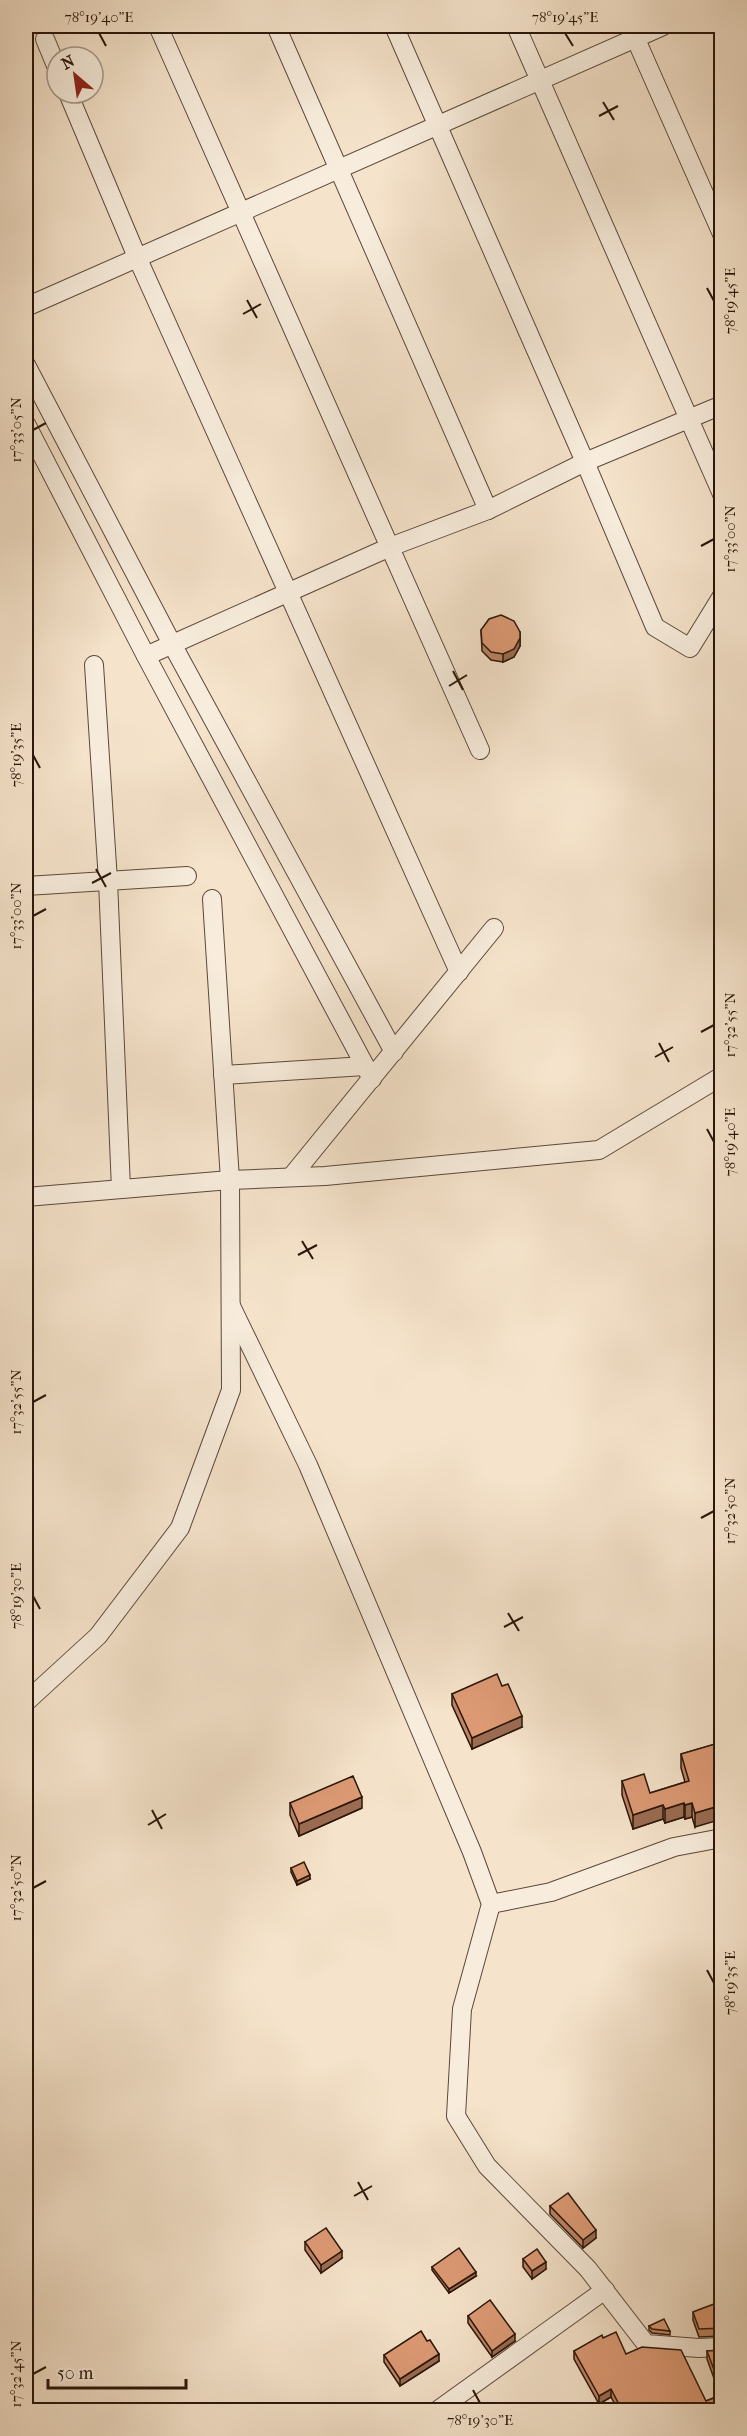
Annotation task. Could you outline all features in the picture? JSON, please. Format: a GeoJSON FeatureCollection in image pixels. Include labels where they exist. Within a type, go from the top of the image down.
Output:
{"type":"FeatureCollection","features":[{"type":"Feature","properties":{"kind":"street"},"geometry":{"type":"LineString","coordinates":[[158,26],[480,750]]}},
{"type":"Feature","properties":{"kind":"street"},"geometry":{"type":"LineString","coordinates":[[276,26],[488,510]]}},
{"type":"Feature","properties":{"kind":"street"},"geometry":{"type":"LineString","coordinates":[[394,26],[655,627],[690,648],[722,596]]}},
{"type":"Feature","properties":{"kind":"street"},"geometry":{"type":"LineString","coordinates":[[516,26],[722,494]]}},
{"type":"Feature","properties":{"kind":"street"},"geometry":{"type":"LineString","coordinates":[[26,307],[540,79],[633,32],[663,26]]}},
{"type":"Feature","properties":{"kind":"street"},"geometry":{"type":"LineString","coordinates":[[633,32],[722,234]]}},
{"type":"Feature","properties":{"kind":"street"},"geometry":{"type":"LineString","coordinates":[[45,39],[47,45]]}},
{"type":"Feature","properties":{"kind":"street"},"geometry":{"type":"LineString","coordinates":[[73,105],[137,257],[459,972]]}},
{"type":"Feature","properties":{"kind":"street"},"geometry":{"type":"LineString","coordinates":[[26,365],[172,644],[394,1052]]}},
{"type":"Feature","properties":{"kind":"street"},"geometry":{"type":"LineString","coordinates":[[146,656],[390,547],[488,510],[585,462],[722,405]]}},
{"type":"Feature","properties":{"kind":"street"},"geometry":{"type":"LineString","coordinates":[[26,424],[146,656],[369,1073]]}},
{"type":"Feature","properties":{"kind":"street"},"geometry":{"type":"LineString","coordinates":[[94,665],[108,881],[121,1189]]}},
{"type":"Feature","properties":{"kind":"street"},"geometry":{"type":"LineString","coordinates":[[26,886],[187,876]]}},
{"type":"Feature","properties":{"kind":"street"},"geometry":{"type":"LineString","coordinates":[[26,1702],[98,1636],[180,1528],[231,1390],[230,1180],[212,899]]}},
{"type":"Feature","properties":{"kind":"street"},"geometry":{"type":"LineString","coordinates":[[291,1178],[369,1073],[394,1052],[494,928]]}},
{"type":"Feature","properties":{"kind":"street"},"geometry":{"type":"LineString","coordinates":[[224,1076],[369,1073]]}},
{"type":"Feature","properties":{"kind":"street"},"geometry":{"type":"LineString","coordinates":[[26,1197],[230,1180],[325,1176],[598,1150],[722,1076]]}},
{"type":"Feature","properties":{"kind":"street"},"geometry":{"type":"LineString","coordinates":[[231,1305],[308,1465],[468,1842],[491,1904],[462,2009],[456,2116],[488,2166],[588,2269],[646,2344],[699,2348],[722,2347]]}},
{"type":"Feature","properties":{"kind":"street"},"geometry":{"type":"LineString","coordinates":[[491,1904],[551,1892],[674,1847],[722,1838]]}},
{"type":"Feature","properties":{"kind":"street"},"geometry":{"type":"LineString","coordinates":[[438,2410],[605,2290]]}},
{"type":"Feature","properties":{"kind":"building"},"geometry":{"type":"Polygon","coordinates":[[[501,615],[514,621],[520,632],[520,638],[514,649],[503,654],[491,652],[482,643],[481,630],[489,619],[501,615]]]}},
{"type":"Feature","properties":{"kind":"building"},"geometry":{"type":"Polygon","coordinates":[[[497,1674],[502,1686],[508,1684],[522,1716],[472,1738],[452,1694],[497,1674]]]}},
{"type":"Feature","properties":{"kind":"building"},"geometry":{"type":"Polygon","coordinates":[[[722,1742],[722,1805],[695,1813],[692,1803],[665,1809],[663,1805],[633,1815],[622,1781],[644,1774],[650,1793],[689,1781],[681,1754],[722,1742]]]}},
{"type":"Feature","properties":{"kind":"building"},"geometry":{"type":"Polygon","coordinates":[[[353,1776],[362,1797],[299,1824],[290,1803],[353,1776]]]}},
{"type":"Feature","properties":{"kind":"building"},"geometry":{"type":"Polygon","coordinates":[[[304,1862],[310,1875],[297,1881],[291,1868],[304,1862]]]}},
{"type":"Feature","properties":{"kind":"building"},"geometry":{"type":"Polygon","coordinates":[[[568,2193],[596,2230],[583,2240],[550,2206],[568,2193]]]}},
{"type":"Feature","properties":{"kind":"building"},"geometry":{"type":"Polygon","coordinates":[[[326,2228],[342,2251],[321,2265],[305,2242],[326,2228]]]}},
{"type":"Feature","properties":{"kind":"building"},"geometry":{"type":"Polygon","coordinates":[[[459,2248],[476,2272],[449,2289],[432,2267],[459,2248]]]}},
{"type":"Feature","properties":{"kind":"building"},"geometry":{"type":"Polygon","coordinates":[[[537,2249],[546,2262],[532,2271],[523,2259],[537,2249]]]}},
{"type":"Feature","properties":{"kind":"building"},"geometry":{"type":"Polygon","coordinates":[[[490,2300],[515,2334],[492,2351],[468,2316],[490,2300]]]}},
{"type":"Feature","properties":{"kind":"building"},"geometry":{"type":"Polygon","coordinates":[[[722,2301],[722,2328],[699,2329],[693,2312],[722,2301]]]}},
{"type":"Feature","properties":{"kind":"building"},"geometry":{"type":"Polygon","coordinates":[[[664,2319],[670,2331],[652,2329],[649,2326],[664,2319]]]}},
{"type":"Feature","properties":{"kind":"building"},"geometry":{"type":"Polygon","coordinates":[[[421,2331],[439,2354],[400,2379],[384,2355],[421,2331]]]}},
{"type":"Feature","properties":{"kind":"building"},"geometry":{"type":"Polygon","coordinates":[[[616,2332],[626,2354],[642,2347],[681,2350],[706,2401],[722,2395],[722,2410],[622,2410],[611,2389],[599,2396],[574,2351],[602,2335],[603,2338],[616,2332]]]}},
{"type":"Feature","properties":{"kind":"building"},"geometry":{"type":"Polygon","coordinates":[[[722,2350],[722,2391],[707,2351],[722,2350]]]}}]}
